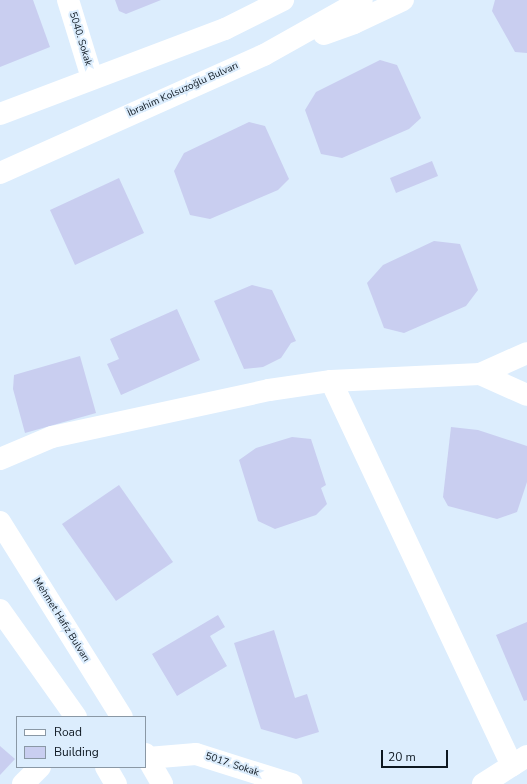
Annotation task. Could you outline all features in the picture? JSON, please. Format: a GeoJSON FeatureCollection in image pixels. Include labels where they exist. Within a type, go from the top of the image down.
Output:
{"type":"FeatureCollection","features":[{"type":"Feature","properties":{"kind":"street","name":"5040. Sokak"},"geometry":{"type":"LineString","coordinates":[[68,0],[92,78]]}},
{"type":"Feature","properties":{"kind":"street"},"geometry":{"type":"LineString","coordinates":[[0,114],[225,29],[283,0]]}},
{"type":"Feature","properties":{"kind":"street","name":"İbrahim Kolsuzoğlu Bulvarı"},"geometry":{"type":"LineString","coordinates":[[0,173],[264,55],[362,0]]}},
{"type":"Feature","properties":{"kind":"street"},"geometry":{"type":"LineString","coordinates":[[264,55],[354,23],[403,0]]}},
{"type":"Feature","properties":{"kind":"street"},"geometry":{"type":"LineString","coordinates":[[0,459],[52,437],[269,390],[331,381],[480,374],[527,353]]}},
{"type":"Feature","properties":{"kind":"street"},"geometry":{"type":"LineString","coordinates":[[480,374],[527,395]]}},
{"type":"Feature","properties":{"kind":"street"},"geometry":{"type":"LineString","coordinates":[[331,381],[519,761],[483,784]]}},
{"type":"Feature","properties":{"kind":"street","name":"Mehmet Hafız Bulvarı"},"geometry":{"type":"LineString","coordinates":[[0,522],[121,716]]}},
{"type":"Feature","properties":{"kind":"street"},"geometry":{"type":"LineString","coordinates":[[0,610],[75,716]]}},
{"type":"Feature","properties":{"kind":"street","name":"5017. Sokak"},"geometry":{"type":"LineString","coordinates":[[146,756],[196,754],[291,784]]}},
{"type":"Feature","properties":{"kind":"street"},"geometry":{"type":"LineString","coordinates":[[146,756],[162,784]]}},
{"type":"Feature","properties":{"kind":"street"},"geometry":{"type":"LineString","coordinates":[[23,784],[39,768]]}},
{"type":"Feature","properties":{"kind":"street"},"geometry":{"type":"LineString","coordinates":[[107,768],[116,784]]}},
{"type":"Feature","properties":{"kind":"building"},"geometry":{"type":"Polygon","coordinates":[[[0,0],[33,0],[50,47],[0,67],[0,0]]]}},
{"type":"Feature","properties":{"kind":"building"},"geometry":{"type":"Polygon","coordinates":[[[115,0],[161,0],[126,14],[119,11],[115,0]]]}},
{"type":"Feature","properties":{"kind":"building"},"geometry":{"type":"Polygon","coordinates":[[[495,0],[527,0],[527,53],[515,52],[492,11],[495,0]]]}},
{"type":"Feature","properties":{"kind":"building"},"geometry":{"type":"Polygon","coordinates":[[[380,60],[397,65],[421,118],[409,129],[342,158],[321,154],[305,110],[316,92],[380,60]]]}},
{"type":"Feature","properties":{"kind":"building"},"geometry":{"type":"Polygon","coordinates":[[[249,122],[265,126],[289,179],[278,190],[210,219],[190,215],[174,171],[184,153],[249,122]]]}},
{"type":"Feature","properties":{"kind":"building"},"geometry":{"type":"Polygon","coordinates":[[[432,161],[438,176],[396,193],[390,178],[432,161]]]}},
{"type":"Feature","properties":{"kind":"building"},"geometry":{"type":"Polygon","coordinates":[[[119,178],[144,233],[75,265],[50,210],[119,178]]]}},
{"type":"Feature","properties":{"kind":"building"},"geometry":{"type":"Polygon","coordinates":[[[434,241],[460,244],[478,290],[466,306],[404,333],[384,328],[367,283],[383,265],[434,241]]]}},
{"type":"Feature","properties":{"kind":"building"},"geometry":{"type":"Polygon","coordinates":[[[252,285],[272,290],[296,341],[291,343],[281,358],[263,367],[244,369],[214,301],[252,285]]]}},
{"type":"Feature","properties":{"kind":"building"},"geometry":{"type":"Polygon","coordinates":[[[177,309],[200,360],[121,395],[107,364],[119,359],[110,339],[177,309]]]}},
{"type":"Feature","properties":{"kind":"building"},"geometry":{"type":"Polygon","coordinates":[[[80,356],[96,413],[25,433],[13,389],[14,375],[80,356]]]}},
{"type":"Feature","properties":{"kind":"building"},"geometry":{"type":"Polygon","coordinates":[[[451,427],[478,430],[527,446],[527,482],[517,512],[497,519],[448,506],[443,497],[451,427]]]}},
{"type":"Feature","properties":{"kind":"building"},"geometry":{"type":"Polygon","coordinates":[[[292,437],[311,439],[326,485],[321,488],[327,504],[316,515],[275,529],[258,521],[239,460],[256,448],[292,437]]]}},
{"type":"Feature","properties":{"kind":"building"},"geometry":{"type":"Polygon","coordinates":[[[119,485],[173,562],[116,601],[62,524],[119,485]]]}},
{"type":"Feature","properties":{"kind":"building"},"geometry":{"type":"Polygon","coordinates":[[[218,615],[225,627],[210,636],[227,666],[177,696],[152,654],[218,615]]]}},
{"type":"Feature","properties":{"kind":"building"},"geometry":{"type":"Polygon","coordinates":[[[527,622],[527,700],[524,701],[496,635],[527,622]]]}},
{"type":"Feature","properties":{"kind":"building"},"geometry":{"type":"Polygon","coordinates":[[[274,630],[295,698],[307,694],[319,732],[296,739],[261,729],[234,643],[274,630]]]}},
{"type":"Feature","properties":{"kind":"building"},"geometry":{"type":"Polygon","coordinates":[[[0,746],[15,759],[0,775],[0,746]]]}}]}
